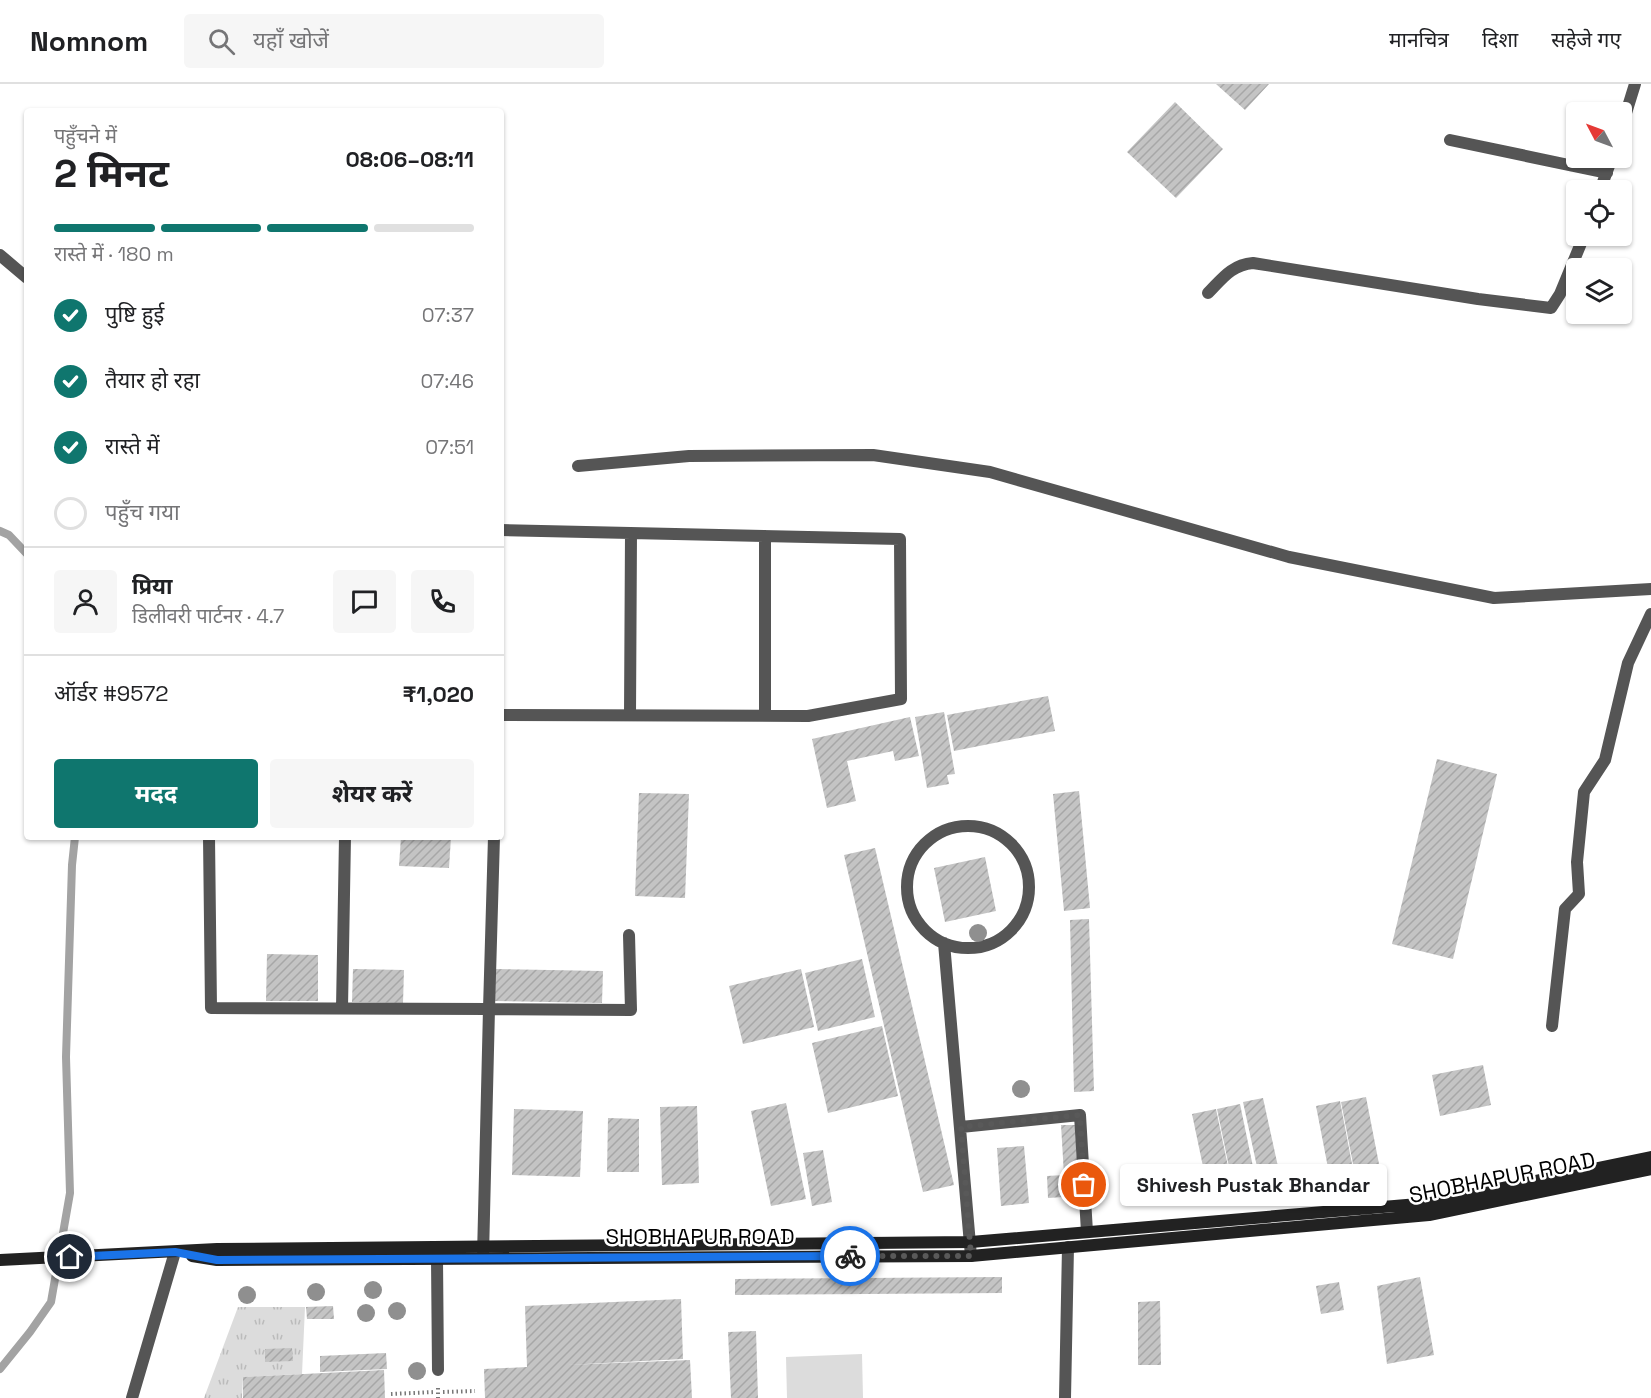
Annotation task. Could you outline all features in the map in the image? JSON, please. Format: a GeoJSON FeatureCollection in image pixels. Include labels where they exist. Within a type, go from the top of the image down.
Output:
{"type":"FeatureCollection","features":[{"type":"Feature","properties":{"kind":"main road","name":"SHOBHAPUR ROAD"},"geometry":{"type":"LineString","coordinates":[[175,1252],[217,1260],[437,1259],[483,1252],[971,1242],[1430,1203],[1651,1157]]}},
{"type":"Feature","properties":{"kind":"main road","name":"SHOBHAPUR ROAD"},"geometry":{"type":"LineString","coordinates":[[0,1260],[217,1249],[971,1256],[1429,1215],[1651,1169]]}},
{"type":"Feature","properties":{"kind":"street"},"geometry":{"type":"LineString","coordinates":[[1629,102],[1635,84]]}},
{"type":"Feature","properties":{"kind":"street"},"geometry":{"type":"LineString","coordinates":[[1450,140],[1607,172]]}},
{"type":"Feature","properties":{"kind":"street"},"geometry":{"type":"LineString","coordinates":[[1604,180],[1608,168]]}},
{"type":"Feature","properties":{"kind":"street"},"geometry":{"type":"LineString","coordinates":[[1208,293],[1240,264],[1252,263],[1478,299],[1551,308],[1560,294],[1580,246]]}},
{"type":"Feature","properties":{"kind":"street"},"geometry":{"type":"LineString","coordinates":[[0,255],[24,275]]}},
{"type":"Feature","properties":{"kind":"street"},"geometry":{"type":"LineString","coordinates":[[578,465],[689,456],[873,455],[990,472],[1289,556],[1494,598],[1651,589]]}},
{"type":"Feature","properties":{"kind":"street"},"geometry":{"type":"LineString","coordinates":[[504,530],[900,538],[901,699],[808,716],[504,715]]}},
{"type":"Feature","properties":{"kind":"street"},"geometry":{"type":"LineString","coordinates":[[630,715],[631,533]]}},
{"type":"Feature","properties":{"kind":"street"},"geometry":{"type":"LineString","coordinates":[[765,536],[765,716]]}},
{"type":"Feature","properties":{"kind":"street"},"geometry":{"type":"LineString","coordinates":[[1552,1026],[1565,909],[1579,894],[1577,862],[1584,792],[1605,760],[1628,663],[1651,614]]}},
{"type":"Feature","properties":{"kind":"street"},"geometry":{"type":"LineString","coordinates":[[969,825],[988,828],[1005,837],[1023,860],[1030,887],[1026,907],[1017,924],[1003,937],[985,946],[964,948],[944,943],[927,932],[914,915],[908,895],[908,874],[916,855],[930,839],[948,829],[969,825]]}},
{"type":"Feature","properties":{"kind":"street"},"geometry":{"type":"LineString","coordinates":[[209,840],[211,1008],[631,1010],[629,935]]}},
{"type":"Feature","properties":{"kind":"street"},"geometry":{"type":"LineString","coordinates":[[342,1008],[345,840]]}},
{"type":"Feature","properties":{"kind":"street"},"geometry":{"type":"LineString","coordinates":[[483,1252],[494,840]]}},
{"type":"Feature","properties":{"kind":"street"},"geometry":{"type":"LineString","coordinates":[[944,943],[971,1256]]}},
{"type":"Feature","properties":{"kind":"street"},"geometry":{"type":"LineString","coordinates":[[961,1127],[1080,1115],[1087,1232]]}},
{"type":"Feature","properties":{"kind":"street"},"geometry":{"type":"LineString","coordinates":[[1065,1398],[1068,1247]]}},
{"type":"Feature","properties":{"kind":"street"},"geometry":{"type":"LineString","coordinates":[[132,1398],[175,1252]]}},
{"type":"Feature","properties":{"kind":"street"},"geometry":{"type":"LineString","coordinates":[[437,1259],[438,1370]]}},
{"type":"Feature","properties":{"kind":"path"},"geometry":{"type":"LineString","coordinates":[[391,1394],[475,1390]]}},
{"type":"Feature","properties":{"kind":"green space"},"geometry":{"type":"Polygon","coordinates":[[[238,1307],[305,1307],[302,1374],[243,1377],[242,1398],[204,1398],[238,1307]]]}},
{"type":"Feature","properties":{"kind":"green space"},"geometry":{"type":"Polygon","coordinates":[[[862,1354],[863,1398],[787,1398],[786,1357],[862,1354]]]}},
{"type":"Feature","properties":{"kind":"building"},"geometry":{"type":"Polygon","coordinates":[[[1216,84],[1269,84],[1245,110],[1216,84]]]}},
{"type":"Feature","properties":{"kind":"building"},"geometry":{"type":"Polygon","coordinates":[[[1175,102],[1223,149],[1176,198],[1127,152],[1175,102]]]}},
{"type":"Feature","properties":{"kind":"building"},"geometry":{"type":"Polygon","coordinates":[[[1048,696],[1055,731],[954,751],[947,715],[1048,696]]]}},
{"type":"Feature","properties":{"kind":"building"},"geometry":{"type":"Polygon","coordinates":[[[944,712],[955,774],[947,775],[949,784],[927,788],[915,717],[944,712]]]}},
{"type":"Feature","properties":{"kind":"building"},"geometry":{"type":"Polygon","coordinates":[[[910,717],[919,756],[895,761],[893,751],[847,761],[856,801],[827,808],[812,739],[910,717]]]}},
{"type":"Feature","properties":{"kind":"building"},"geometry":{"type":"Polygon","coordinates":[[[1437,759],[1497,774],[1453,959],[1392,944],[1437,759]]]}},
{"type":"Feature","properties":{"kind":"building"},"geometry":{"type":"Polygon","coordinates":[[[1079,791],[1090,908],[1064,911],[1053,794],[1079,791]]]}},
{"type":"Feature","properties":{"kind":"building"},"geometry":{"type":"Polygon","coordinates":[[[639,793],[689,794],[685,898],[635,896],[639,793]]]}},
{"type":"Feature","properties":{"kind":"building"},"geometry":{"type":"Polygon","coordinates":[[[401,840],[451,840],[449,868],[399,866],[401,840]]]}},
{"type":"Feature","properties":{"kind":"building"},"geometry":{"type":"Polygon","coordinates":[[[875,848],[954,1185],[923,1192],[844,855],[875,848]]]}},
{"type":"Feature","properties":{"kind":"building"},"geometry":{"type":"Polygon","coordinates":[[[985,857],[996,911],[945,922],[934,868],[985,857]]]}},
{"type":"Feature","properties":{"kind":"building"},"geometry":{"type":"Polygon","coordinates":[[[1089,919],[1094,1091],[1074,1092],[1070,920],[1089,919]]]}},
{"type":"Feature","properties":{"kind":"building"},"geometry":{"type":"Polygon","coordinates":[[[267,954],[318,955],[318,1001],[266,1001],[267,954]]]}},
{"type":"Feature","properties":{"kind":"building"},"geometry":{"type":"Polygon","coordinates":[[[862,959],[875,1017],[818,1031],[805,973],[862,959]]]}},
{"type":"Feature","properties":{"kind":"building"},"geometry":{"type":"Polygon","coordinates":[[[353,969],[404,970],[403,1003],[352,1002],[353,969]]]}},
{"type":"Feature","properties":{"kind":"building"},"geometry":{"type":"Polygon","coordinates":[[[495,969],[603,971],[602,1003],[494,1001],[495,969]]]}},
{"type":"Feature","properties":{"kind":"building"},"geometry":{"type":"Polygon","coordinates":[[[801,969],[814,1027],[743,1044],[729,986],[801,969]]]}},
{"type":"Feature","properties":{"kind":"building"},"geometry":{"type":"Polygon","coordinates":[[[882,1026],[898,1096],[828,1113],[812,1043],[882,1026]]]}},
{"type":"Feature","properties":{"kind":"building"},"geometry":{"type":"Polygon","coordinates":[[[1483,1065],[1491,1105],[1440,1116],[1432,1075],[1483,1065]]]}},
{"type":"Feature","properties":{"kind":"building"},"geometry":{"type":"Polygon","coordinates":[[[1366,1097],[1379,1164],[1354,1169],[1341,1102],[1366,1097]]]}},
{"type":"Feature","properties":{"kind":"building"},"geometry":{"type":"Polygon","coordinates":[[[1263,1098],[1282,1185],[1262,1190],[1243,1102],[1263,1098]]]}},
{"type":"Feature","properties":{"kind":"building"},"geometry":{"type":"Polygon","coordinates":[[[1340,1101],[1353,1169],[1329,1173],[1316,1106],[1340,1101]]]}},
{"type":"Feature","properties":{"kind":"building"},"geometry":{"type":"Polygon","coordinates":[[[786,1103],[806,1199],[771,1206],[751,1111],[786,1103]]]}},
{"type":"Feature","properties":{"kind":"building"},"geometry":{"type":"Polygon","coordinates":[[[1240,1104],[1258,1191],[1235,1196],[1217,1109],[1240,1104]]]}},
{"type":"Feature","properties":{"kind":"building"},"geometry":{"type":"Polygon","coordinates":[[[697,1106],[699,1183],[662,1185],[660,1107],[697,1106]]]}},
{"type":"Feature","properties":{"kind":"building"},"geometry":{"type":"Polygon","coordinates":[[[514,1109],[583,1111],[580,1177],[512,1175],[514,1109]]]}},
{"type":"Feature","properties":{"kind":"building"},"geometry":{"type":"Polygon","coordinates":[[[1216,1109],[1234,1195],[1210,1200],[1192,1114],[1216,1109]]]}},
{"type":"Feature","properties":{"kind":"building"},"geometry":{"type":"Polygon","coordinates":[[[608,1118],[639,1119],[639,1172],[607,1172],[608,1118]]]}},
{"type":"Feature","properties":{"kind":"building"},"geometry":{"type":"Polygon","coordinates":[[[1061,1125],[1075,1125],[1079,1196],[1048,1198],[1047,1176],[1064,1175],[1061,1125]]]}},
{"type":"Feature","properties":{"kind":"building"},"geometry":{"type":"Polygon","coordinates":[[[1024,1146],[1029,1203],[1001,1206],[997,1148],[1024,1146]]]}},
{"type":"Feature","properties":{"kind":"building"},"geometry":{"type":"Polygon","coordinates":[[[823,1150],[832,1202],[812,1206],[803,1153],[823,1150]]]}},
{"type":"Feature","properties":{"kind":"building"},"geometry":{"type":"Polygon","coordinates":[[[1002,1277],[1002,1293],[735,1295],[735,1279],[1002,1277]]]}},
{"type":"Feature","properties":{"kind":"building"},"geometry":{"type":"Polygon","coordinates":[[[1420,1277],[1434,1355],[1387,1364],[1377,1286],[1420,1277]]]}},
{"type":"Feature","properties":{"kind":"building"},"geometry":{"type":"Polygon","coordinates":[[[1339,1282],[1344,1310],[1321,1314],[1316,1286],[1339,1282]]]}},
{"type":"Feature","properties":{"kind":"building"},"geometry":{"type":"Polygon","coordinates":[[[681,1299],[683,1359],[566,1365],[690,1360],[692,1398],[485,1398],[484,1369],[527,1367],[525,1306],[681,1299]]]}},
{"type":"Feature","properties":{"kind":"building"},"geometry":{"type":"Polygon","coordinates":[[[1160,1301],[1161,1365],[1138,1365],[1138,1302],[1160,1301]]]}},
{"type":"Feature","properties":{"kind":"building"},"geometry":{"type":"Polygon","coordinates":[[[333,1306],[334,1319],[307,1319],[306,1307],[333,1306]]]}},
{"type":"Feature","properties":{"kind":"building"},"geometry":{"type":"Polygon","coordinates":[[[756,1331],[758,1398],[731,1398],[728,1332],[756,1331]]]}},
{"type":"Feature","properties":{"kind":"building"},"geometry":{"type":"Polygon","coordinates":[[[292,1348],[293,1361],[265,1362],[265,1349],[292,1348]]]}},
{"type":"Feature","properties":{"kind":"building"},"geometry":{"type":"Polygon","coordinates":[[[386,1353],[387,1369],[320,1372],[320,1356],[386,1353]]]}},
{"type":"Feature","properties":{"kind":"building"},"geometry":{"type":"Polygon","coordinates":[[[384,1370],[385,1398],[243,1398],[243,1377],[384,1370]]]}},
{"type":"Feature","properties":{"kind":"waterway"},"geometry":{"type":"LineString","coordinates":[[0,531],[9,535],[24,551]]}},
{"type":"Feature","properties":{"kind":"waterway"},"geometry":{"type":"LineString","coordinates":[[0,1369],[51,1302],[70,1193],[66,1057],[75,840]]}},
{"type":"Feature","properties":{"kind":"way so far"},"geometry":{"type":"LineString","coordinates":[[850,1256],[971,1256],[961,1127],[1080,1115],[1084,1185]]}},
{"type":"Feature","properties":{"kind":"place","name":"Shivesh Pustak Bhandar"},"geometry":{"type":"Point","coordinates":[1084,1185]}},
{"type":"Feature","properties":{"kind":"route"},"geometry":{"type":"LineString","coordinates":[[70,1257],[175,1252],[217,1260],[850,1256]]}}]}
